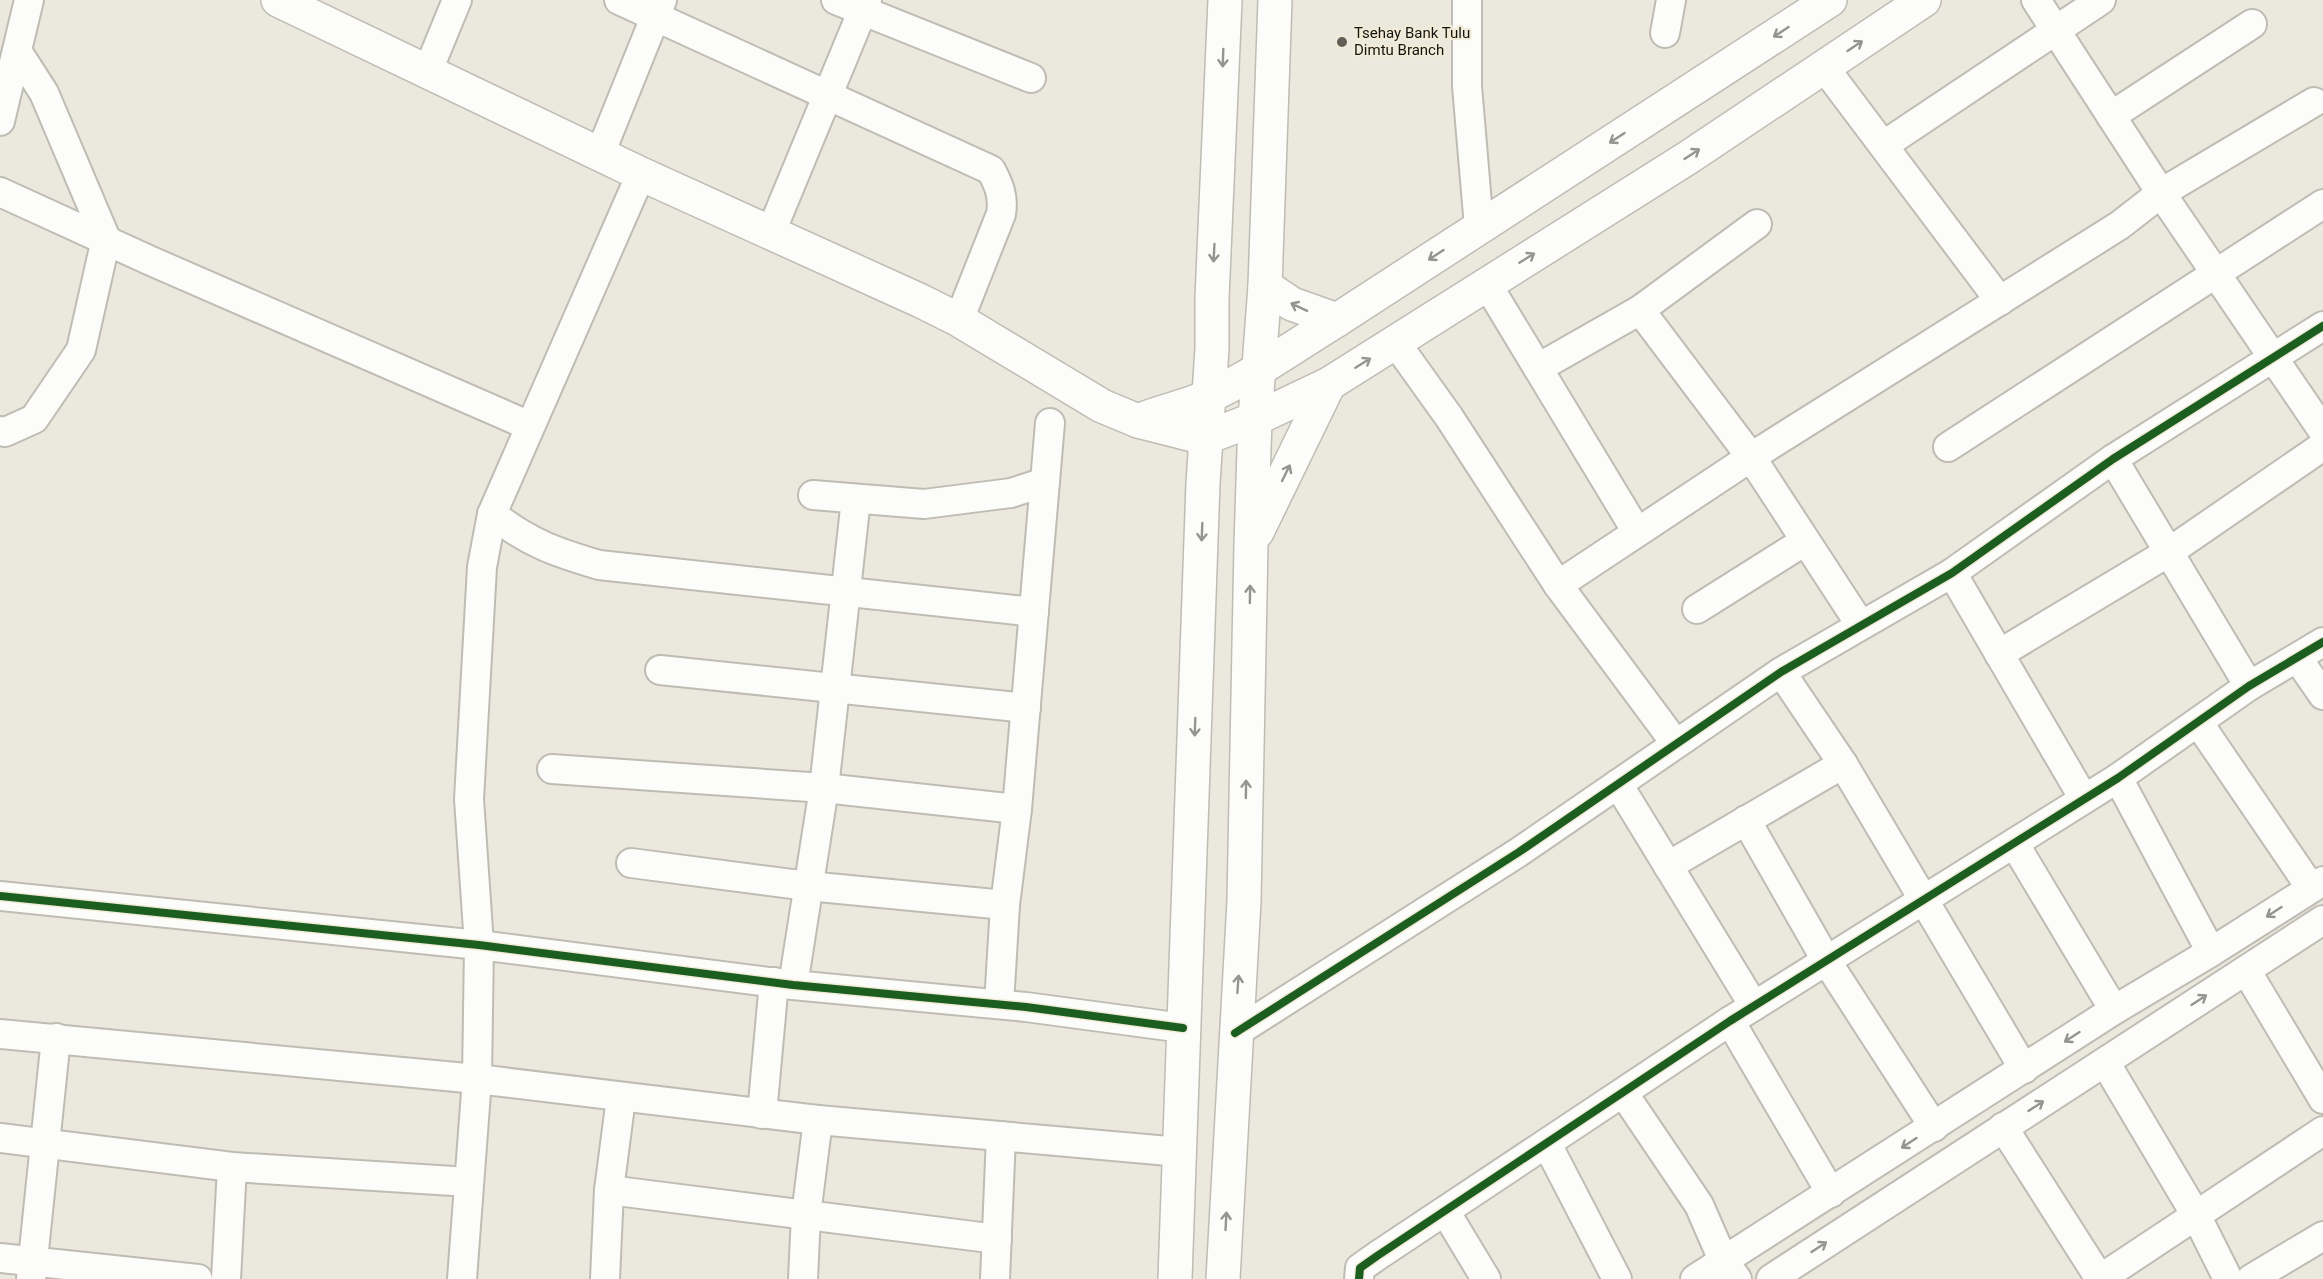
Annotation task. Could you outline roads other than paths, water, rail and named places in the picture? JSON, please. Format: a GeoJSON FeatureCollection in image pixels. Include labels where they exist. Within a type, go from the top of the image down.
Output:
{"type":"FeatureCollection","features":[{"type":"Feature","properties":{"kind":"main road"},"geometry":{"type":"LineString","coordinates":[[278,0],[640,174],[959,320],[1083,396],[1205,438],[1255,419],[1329,384],[1689,157],[1924,0]]}},
{"type":"Feature","properties":{"kind":"main road"},"geometry":{"type":"LineString","coordinates":[[1175,1279],[1203,483],[1212,349],[1212,298],[1225,0]]}},
{"type":"Feature","properties":{"kind":"main road"},"geometry":{"type":"LineString","coordinates":[[1223,1279],[1244,901],[1255,419],[1266,286],[1275,0]]}},
{"type":"Feature","properties":{"kind":"main road"},"geometry":{"type":"LineString","coordinates":[[1154,419],[1208,397],[1260,368],[1830,0]]}},
{"type":"Feature","properties":{"kind":"main road"},"geometry":{"type":"LineString","coordinates":[[1266,286],[1292,304],[1337,320]]}},
{"type":"Feature","properties":{"kind":"main road"},"geometry":{"type":"LineString","coordinates":[[1154,419],[1212,349]]}},
{"type":"Feature","properties":{"kind":"main road"},"geometry":{"type":"LineString","coordinates":[[1251,544],[1329,384]]}},
{"type":"Feature","properties":{"kind":"main road"},"geometry":{"type":"LineString","coordinates":[[1154,419],[1203,483]]}},
{"type":"Feature","properties":{"kind":"street"},"geometry":{"type":"LineString","coordinates":[[0,121],[29,0]]}},
{"type":"Feature","properties":{"kind":"street"},"geometry":{"type":"LineString","coordinates":[[427,73],[457,0]]}},
{"type":"Feature","properties":{"kind":"street"},"geometry":{"type":"LineString","coordinates":[[619,0],[659,8],[829,96],[991,170],[1004,202],[959,320]]}},
{"type":"Feature","properties":{"kind":"street"},"geometry":{"type":"LineString","coordinates":[[836,0],[864,6],[1031,78]]}},
{"type":"Feature","properties":{"kind":"street"},"geometry":{"type":"LineString","coordinates":[[1467,0],[1467,86],[1479,227]]}},
{"type":"Feature","properties":{"kind":"street"},"geometry":{"type":"LineString","coordinates":[[1665,33],[1669,0]]}},
{"type":"Feature","properties":{"kind":"street"},"geometry":{"type":"LineString","coordinates":[[2036,0],[2160,193],[2323,431]]}},
{"type":"Feature","properties":{"kind":"street"},"geometry":{"type":"LineString","coordinates":[[1884,146],[2101,0]]}},
{"type":"Feature","properties":{"kind":"street"},"geometry":{"type":"LineString","coordinates":[[771,232],[829,96],[864,6]]}},
{"type":"Feature","properties":{"kind":"street"},"geometry":{"type":"LineString","coordinates":[[600,154],[659,8]]}},
{"type":"Feature","properties":{"kind":"street"},"geometry":{"type":"LineString","coordinates":[[2111,116],[2252,24]]}},
{"type":"Feature","properties":{"kind":"street"},"geometry":{"type":"LineString","coordinates":[[0,431],[5,432],[34,419],[81,350],[106,239],[44,93],[17,51]]}},
{"type":"Feature","properties":{"kind":"street"},"geometry":{"type":"LineString","coordinates":[[1824,67],[2000,301]]}},
{"type":"Feature","properties":{"kind":"street"},"geometry":{"type":"LineString","coordinates":[[1558,585],[1751,457],[2120,225],[2160,193],[2314,102]]}},
{"type":"Feature","properties":{"kind":"street"},"geometry":{"type":"LineString","coordinates":[[462,1279],[477,1079],[479,945],[469,799],[482,567],[492,514],[640,174]]}},
{"type":"Feature","properties":{"kind":"street"},"geometry":{"type":"LineString","coordinates":[[0,192],[162,266],[530,426]]}},
{"type":"Feature","properties":{"kind":"street"},"geometry":{"type":"LineString","coordinates":[[1948,447],[2323,204]]}},
{"type":"Feature","properties":{"kind":"street"},"geometry":{"type":"LineString","coordinates":[[1538,368],[1640,310],[1757,224]]}},
{"type":"Feature","properties":{"kind":"street"},"geometry":{"type":"LineString","coordinates":[[1487,284],[1637,532]]}},
{"type":"Feature","properties":{"kind":"street"},"geometry":{"type":"LineString","coordinates":[[1640,310],[1751,457],[1860,624]]}},
{"type":"Feature","properties":{"kind":"street"},"geometry":{"type":"LineString","coordinates":[[1235,1033],[1519,852],[1781,672],[1860,624],[1952,573],[2113,459],[2323,326]]}},
{"type":"Feature","properties":{"kind":"street"},"geometry":{"type":"LineString","coordinates":[[1396,342],[1449,417],[1558,585],[1676,744]]}},
{"type":"Feature","properties":{"kind":"street"},"geometry":{"type":"LineString","coordinates":[[999,1004],[1005,905],[1017,809],[1050,423]]}},
{"type":"Feature","properties":{"kind":"street"},"geometry":{"type":"LineString","coordinates":[[1999,654],[2169,552],[2323,446]]}},
{"type":"Feature","properties":{"kind":"street"},"geometry":{"type":"LineString","coordinates":[[2113,459],[2249,686]]}},
{"type":"Feature","properties":{"kind":"street"},"geometry":{"type":"LineString","coordinates":[[813,495],[924,504],[1011,493],[1045,482]]}},
{"type":"Feature","properties":{"kind":"street"},"geometry":{"type":"LineString","coordinates":[[762,1114],[783,983],[808,886],[824,788],[856,499]]}},
{"type":"Feature","properties":{"kind":"street"},"geometry":{"type":"LineString","coordinates":[[492,514],[519,536],[555,552],[599,566],[846,590],[1034,612]]}},
{"type":"Feature","properties":{"kind":"street"},"geometry":{"type":"LineString","coordinates":[[1698,609],[1804,541]]}},
{"type":"Feature","properties":{"kind":"street"},"geometry":{"type":"LineString","coordinates":[[1952,573],[2084,800]]}},
{"type":"Feature","properties":{"kind":"street"},"geometry":{"type":"LineString","coordinates":[[1359,1279],[1360,1268],[1742,1014],[2084,800],[2249,686],[2298,659],[2323,642]]}},
{"type":"Feature","properties":{"kind":"street"},"geometry":{"type":"LineString","coordinates":[[2298,659],[2323,695]]}},
{"type":"Feature","properties":{"kind":"street"},"geometry":{"type":"LineString","coordinates":[[660,670],[1026,708]]}},
{"type":"Feature","properties":{"kind":"street"},"geometry":{"type":"LineString","coordinates":[[1781,672],[1843,764],[2024,1069]]}},
{"type":"Feature","properties":{"kind":"street"},"geometry":{"type":"LineString","coordinates":[[1695,1279],[1730,1270],[1831,1193],[2114,1010],[2317,885],[2198,722]]}},
{"type":"Feature","properties":{"kind":"street"},"geometry":{"type":"LineString","coordinates":[[1668,866],[1843,764]]}},
{"type":"Feature","properties":{"kind":"street"},"geometry":{"type":"LineString","coordinates":[[552,769],[824,788],[1017,809]]}},
{"type":"Feature","properties":{"kind":"street"},"geometry":{"type":"LineString","coordinates":[[2118,778],[2211,952]]}},
{"type":"Feature","properties":{"kind":"street"},"geometry":{"type":"LineString","coordinates":[[1618,784],[1668,866],[1831,1193]]}},
{"type":"Feature","properties":{"kind":"street"},"geometry":{"type":"LineString","coordinates":[[1746,820],[1826,960],[1934,1127]]}},
{"type":"Feature","properties":{"kind":"street"},"geometry":{"type":"LineString","coordinates":[[2014,843],[2114,1010]]}},
{"type":"Feature","properties":{"kind":"street"},"geometry":{"type":"LineString","coordinates":[[631,864],[808,886],[1005,905]]}},
{"type":"Feature","properties":{"kind":"street"},"geometry":{"type":"LineString","coordinates":[[0,896],[479,945],[783,983],[999,1004],[1183,1028]]}},
{"type":"Feature","properties":{"kind":"street"},"geometry":{"type":"LineString","coordinates":[[1771,1279],[2323,920]]}},
{"type":"Feature","properties":{"kind":"street"},"geometry":{"type":"LineString","coordinates":[[2246,970],[2323,1099]]}},
{"type":"Feature","properties":{"kind":"street"},"geometry":{"type":"LineString","coordinates":[[0,1034],[477,1079],[818,1120],[1180,1152]]}},
{"type":"Feature","properties":{"kind":"street"},"geometry":{"type":"LineString","coordinates":[[31,1271],[56,1038]]}},
{"type":"Feature","properties":{"kind":"street"},"geometry":{"type":"LineString","coordinates":[[2105,1062],[2197,1216],[2228,1279]]}},
{"type":"Feature","properties":{"kind":"street"},"geometry":{"type":"LineString","coordinates":[[1624,1094],[1699,1205],[1730,1270]]}},
{"type":"Feature","properties":{"kind":"street"},"geometry":{"type":"LineString","coordinates":[[605,1279],[609,1190],[621,1098]]}},
{"type":"Feature","properties":{"kind":"street"},"geometry":{"type":"LineString","coordinates":[[803,1279],[806,1215],[818,1120]]}},
{"type":"Feature","properties":{"kind":"street"},"geometry":{"type":"LineString","coordinates":[[2003,1127],[2100,1279],[2323,1131]]}},
{"type":"Feature","properties":{"kind":"street"},"geometry":{"type":"LineString","coordinates":[[995,1279],[1001,1136]]}},
{"type":"Feature","properties":{"kind":"street"},"geometry":{"type":"LineString","coordinates":[[0,1138],[232,1167],[470,1182]]}},
{"type":"Feature","properties":{"kind":"street"},"geometry":{"type":"LineString","coordinates":[[1547,1144],[1617,1279]]}},
{"type":"Feature","properties":{"kind":"street"},"geometry":{"type":"LineString","coordinates":[[226,1279],[232,1167]]}},
{"type":"Feature","properties":{"kind":"street"},"geometry":{"type":"LineString","coordinates":[[609,1190],[997,1239]]}},
{"type":"Feature","properties":{"kind":"street"},"geometry":{"type":"LineString","coordinates":[[1444,1211],[1486,1279]]}},
{"type":"Feature","properties":{"kind":"street"},"geometry":{"type":"LineString","coordinates":[[2251,1279],[2323,1236]]}},
{"type":"Feature","properties":{"kind":"street"},"geometry":{"type":"LineString","coordinates":[[0,1258],[31,1271],[198,1279]]}},
{"type":"Feature","properties":{"kind":"place","name":"Tsehay Bank Tulu Dimtu Branch"},"geometry":{"type":"Point","coordinates":[1342,42]}}]}
